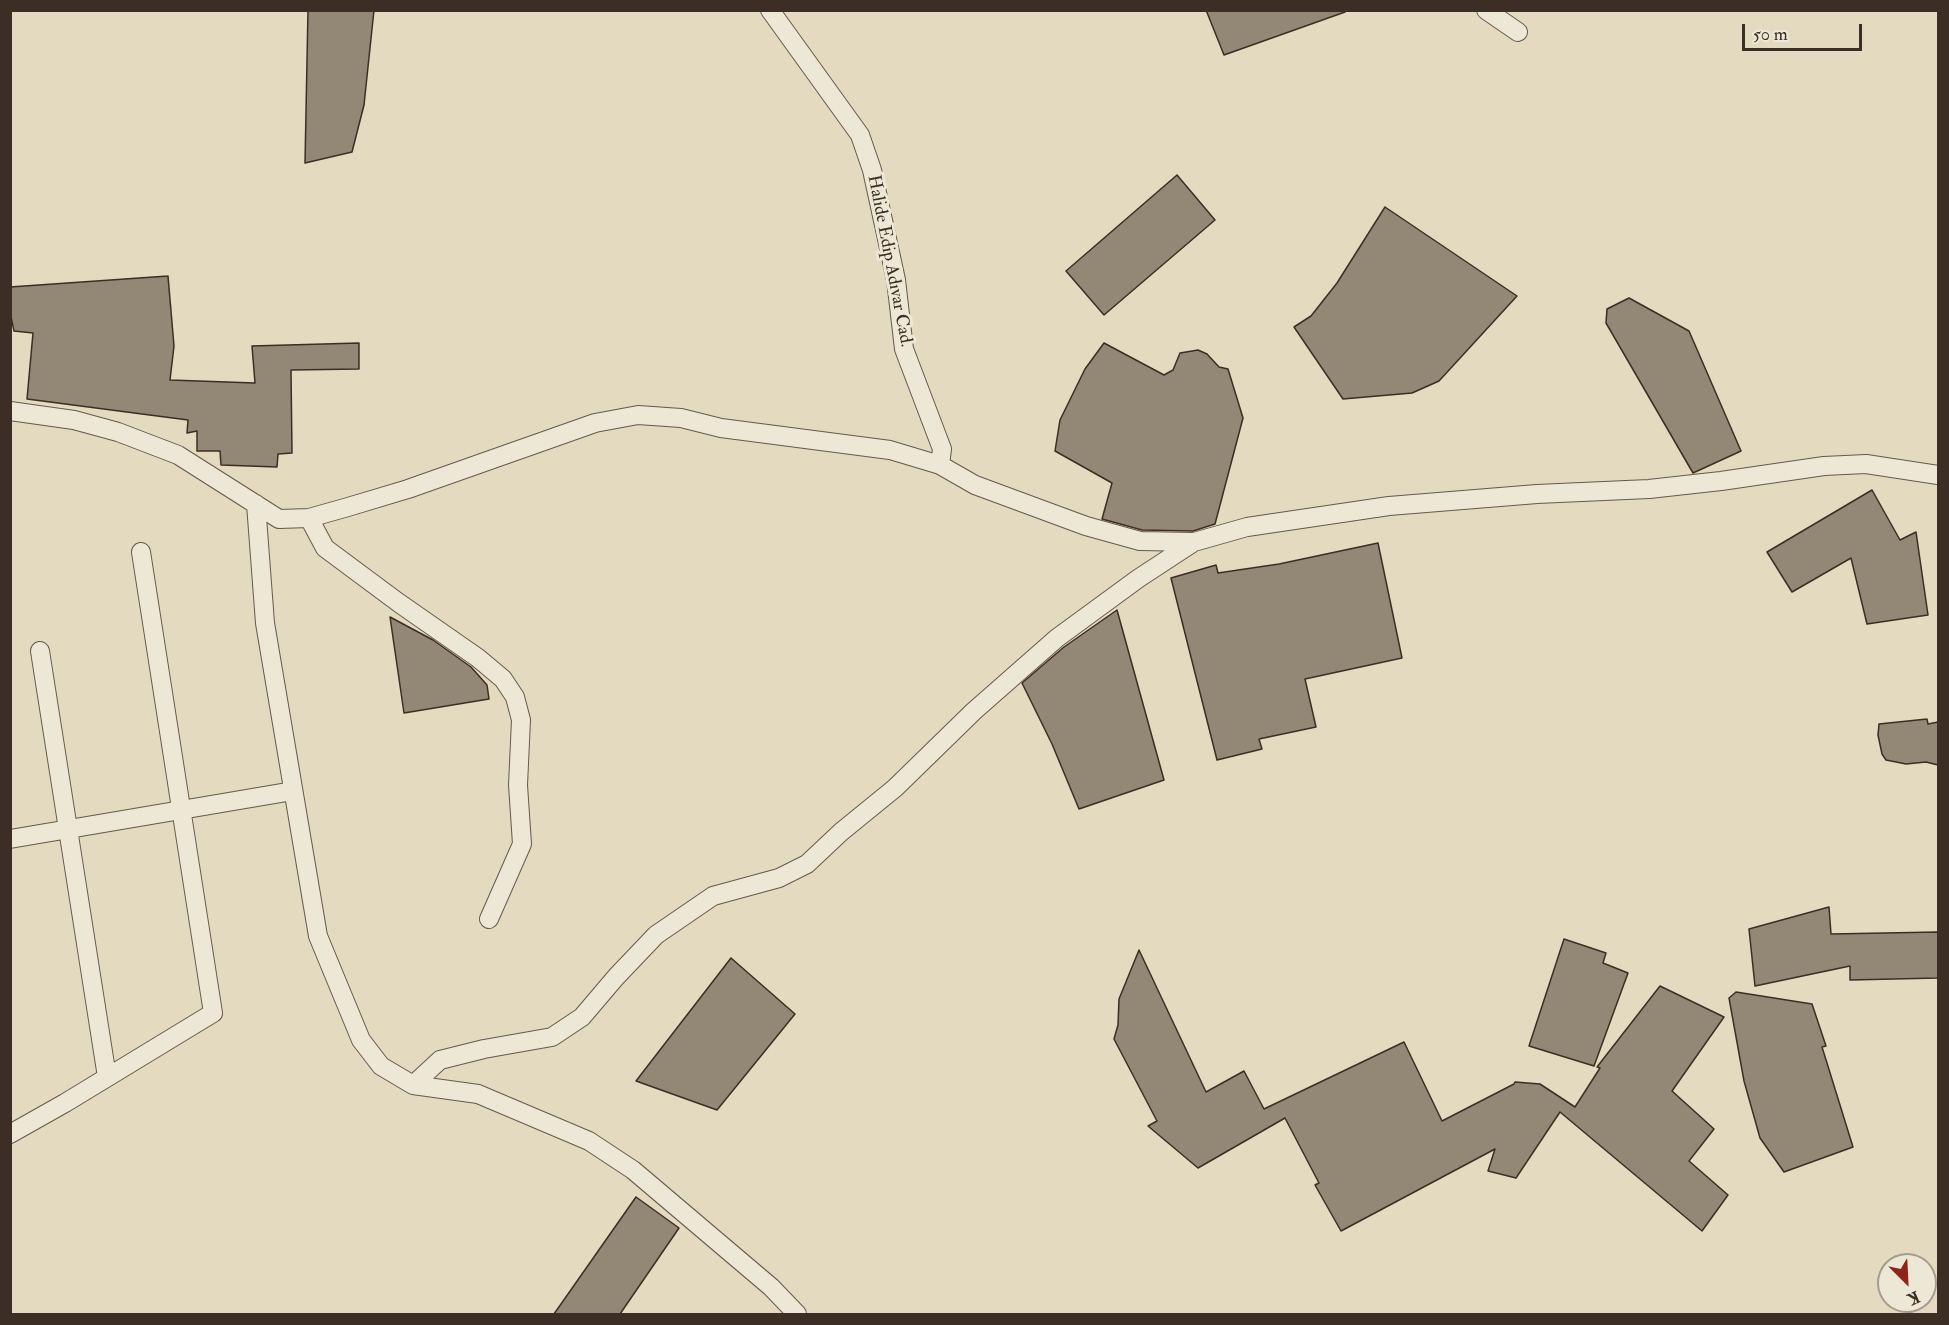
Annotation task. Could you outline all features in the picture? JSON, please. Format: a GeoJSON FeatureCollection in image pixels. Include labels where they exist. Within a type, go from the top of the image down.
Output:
{"type":"FeatureCollection","features":[{"type":"Feature","properties":{"kind":"street","name":"Halide Edip Adıvar Cad."},"geometry":{"type":"LineString","coordinates":[[770,10],[860,135],[872,170],[893,269],[904,349],[942,449],[940,465]]}},
{"type":"Feature","properties":{"kind":"street"},"geometry":{"type":"LineString","coordinates":[[1486,10],[1518,32]]}},
{"type":"Feature","properties":{"kind":"street"},"geometry":{"type":"LineString","coordinates":[[10,411],[74,420],[118,432],[178,455],[279,519],[309,518],[408,489],[595,423],[638,415],[681,418],[721,428],[890,450],[940,465],[975,485],[1086,526],[1140,542],[1194,542],[1247,527],[1389,506],[1537,494],[1649,489],[1824,466],[1866,464],[1938,475]]}},
{"type":"Feature","properties":{"kind":"street"},"geometry":{"type":"LineString","coordinates":[[256,504],[265,623],[318,936],[361,1040],[381,1066],[413,1085],[478,1094],[589,1141],[633,1170],[771,1287],[797,1314]]}},
{"type":"Feature","properties":{"kind":"street"},"geometry":{"type":"LineString","coordinates":[[309,518],[325,548],[478,658],[503,679],[515,697],[521,720],[518,785],[522,844],[489,919]]}},
{"type":"Feature","properties":{"kind":"street"},"geometry":{"type":"LineString","coordinates":[[413,1085],[440,1060],[484,1049],[552,1037],[582,1017],[656,934],[713,896],[779,878],[807,864],[841,832],[895,788],[974,711],[1057,638],[1139,578],[1194,542]]}},
{"type":"Feature","properties":{"kind":"street"},"geometry":{"type":"LineString","coordinates":[[10,1134],[213,1013],[141,552]]}},
{"type":"Feature","properties":{"kind":"street"},"geometry":{"type":"LineString","coordinates":[[40,651],[107,1077]]}},
{"type":"Feature","properties":{"kind":"street"},"geometry":{"type":"LineString","coordinates":[[10,839],[293,791]]}},
{"type":"Feature","properties":{"kind":"building"},"geometry":{"type":"Polygon","coordinates":[[[308,10],[374,10],[364,105],[352,152],[305,163],[308,10]]]}},
{"type":"Feature","properties":{"kind":"building"},"geometry":{"type":"Polygon","coordinates":[[[1206,10],[1345,10],[1345,12],[1224,55],[1206,10]]]}},
{"type":"Feature","properties":{"kind":"building"},"geometry":{"type":"Polygon","coordinates":[[[1177,175],[1215,220],[1104,315],[1066,271],[1177,175]]]}},
{"type":"Feature","properties":{"kind":"building"},"geometry":{"type":"Polygon","coordinates":[[[1385,207],[1517,296],[1439,381],[1412,393],[1343,399],[1294,327],[1311,316],[1337,283],[1385,207]]]}},
{"type":"Feature","properties":{"kind":"building"},"geometry":{"type":"Polygon","coordinates":[[[168,276],[174,346],[170,380],[255,383],[252,346],[359,343],[359,369],[291,370],[292,453],[278,454],[277,467],[221,465],[220,451],[197,451],[197,431],[187,433],[188,420],[27,399],[33,333],[14,331],[10,312],[10,287],[168,276]]]}},
{"type":"Feature","properties":{"kind":"building"},"geometry":{"type":"Polygon","coordinates":[[[1629,298],[1689,331],[1741,451],[1693,473],[1606,323],[1607,309],[1629,298]]]}},
{"type":"Feature","properties":{"kind":"building"},"geometry":{"type":"Polygon","coordinates":[[[1104,343],[1164,375],[1173,370],[1180,353],[1198,350],[1207,354],[1219,367],[1228,369],[1243,418],[1215,524],[1193,531],[1142,530],[1102,519],[1112,483],[1055,451],[1060,420],[1085,369],[1104,343]]]}},
{"type":"Feature","properties":{"kind":"building"},"geometry":{"type":"Polygon","coordinates":[[[1872,490],[1900,540],[1916,532],[1928,615],[1867,624],[1851,558],[1792,592],[1767,552],[1872,490]]]}},
{"type":"Feature","properties":{"kind":"building"},"geometry":{"type":"Polygon","coordinates":[[[1378,543],[1402,658],[1305,679],[1316,727],[1259,739],[1262,749],[1217,760],[1171,578],[1216,565],[1218,573],[1279,564],[1378,543]]]}},
{"type":"Feature","properties":{"kind":"building"},"geometry":{"type":"Polygon","coordinates":[[[1117,610],[1164,780],[1079,809],[1052,744],[1022,683],[1064,647],[1117,610]]]}},
{"type":"Feature","properties":{"kind":"building"},"geometry":{"type":"Polygon","coordinates":[[[390,617],[433,640],[471,667],[487,685],[489,699],[404,713],[390,617]]]}},
{"type":"Feature","properties":{"kind":"building"},"geometry":{"type":"Polygon","coordinates":[[[1927,719],[1928,724],[1938,722],[1938,765],[1926,762],[1906,764],[1886,760],[1882,754],[1878,735],[1879,724],[1927,719]]]}},
{"type":"Feature","properties":{"kind":"building"},"geometry":{"type":"Polygon","coordinates":[[[1829,907],[1831,934],[1938,932],[1938,978],[1850,980],[1850,966],[1755,986],[1749,929],[1829,907]]]}},
{"type":"Feature","properties":{"kind":"building"},"geometry":{"type":"Polygon","coordinates":[[[1564,939],[1606,953],[1603,963],[1628,973],[1594,1066],[1529,1046],[1564,939]]]}},
{"type":"Feature","properties":{"kind":"building"},"geometry":{"type":"Polygon","coordinates":[[[1139,950],[1206,1092],[1244,1071],[1264,1109],[1404,1042],[1442,1121],[1515,1082],[1540,1084],[1575,1107],[1600,1068],[1597,1067],[1660,986],[1724,1017],[1672,1091],[1714,1129],[1689,1161],[1728,1195],[1702,1231],[1560,1112],[1516,1178],[1488,1171],[1495,1149],[1341,1231],[1315,1185],[1319,1183],[1285,1118],[1198,1168],[1148,1126],[1157,1121],[1114,1039],[1118,1025],[1119,999],[1139,950]]]}},
{"type":"Feature","properties":{"kind":"building"},"geometry":{"type":"Polygon","coordinates":[[[731,958],[795,1014],[717,1110],[636,1081],[731,958]]]}},
{"type":"Feature","properties":{"kind":"building"},"geometry":{"type":"Polygon","coordinates":[[[1736,992],[1812,1004],[1826,1046],[1822,1047],[1853,1147],[1784,1172],[1760,1138],[1744,1081],[1729,998],[1736,992]]]}},
{"type":"Feature","properties":{"kind":"building"},"geometry":{"type":"Polygon","coordinates":[[[636,1197],[679,1228],[620,1314],[554,1314],[636,1197]]]}}]}
